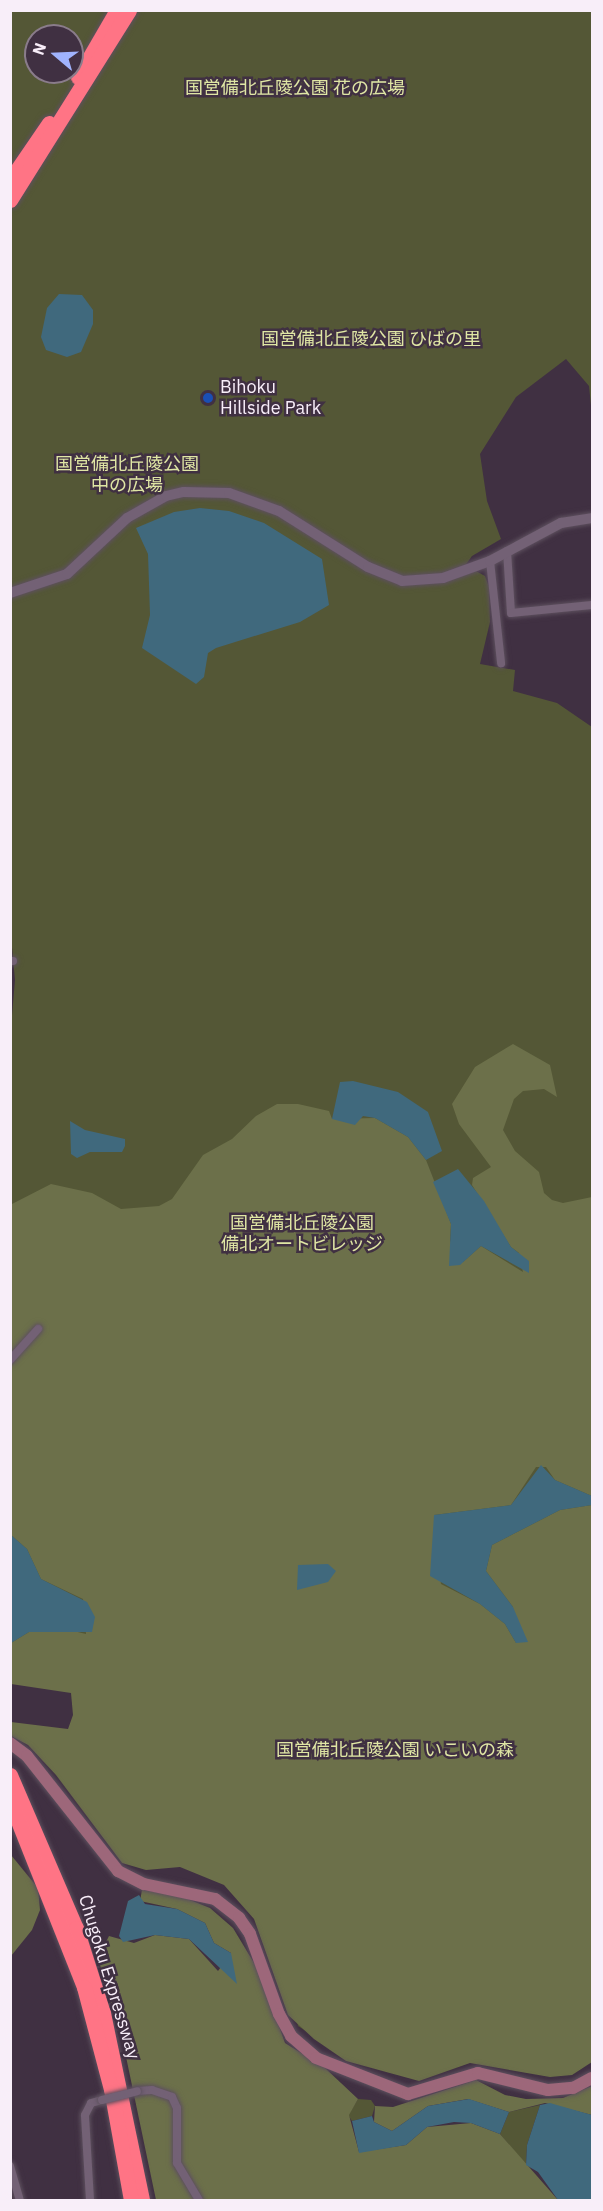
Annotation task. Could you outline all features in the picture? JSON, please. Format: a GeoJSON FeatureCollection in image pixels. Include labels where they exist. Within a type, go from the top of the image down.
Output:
{"type":"FeatureCollection","features":[{"type":"Feature","properties":{"kind":"highway"},"geometry":{"type":"LineString","coordinates":[[10,180],[117,10]]}},
{"type":"Feature","properties":{"kind":"highway"},"geometry":{"type":"LineString","coordinates":[[10,200],[129,10]]}},
{"type":"Feature","properties":{"kind":"highway","name":"Chugoku Expressway"},"geometry":{"type":"LineString","coordinates":[[10,1774],[64,1899],[103,2013],[142,2200]]}},
{"type":"Feature","properties":{"kind":"highway","name":"Chugoku Expressway"},"geometry":{"type":"LineString","coordinates":[[10,1801],[84,1987],[111,2089],[131,2200]]}},
{"type":"Feature","properties":{"kind":"main road"},"geometry":{"type":"LineString","coordinates":[[10,1743],[27,1756],[118,1871],[144,1884],[215,1899],[239,1918],[250,1934],[279,2014],[291,2036],[316,2058],[408,2094],[478,2073],[548,2090],[573,2088],[592,2078]]}},
{"type":"Feature","properties":{"kind":"street"},"geometry":{"type":"LineString","coordinates":[[10,593],[67,574],[127,518],[166,496],[184,492],[229,493],[279,511],[368,567],[402,580],[443,578],[490,561],[561,523],[592,518]]}},
{"type":"Feature","properties":{"kind":"street"},"geometry":{"type":"LineString","coordinates":[[507,551],[511,613],[592,605]]}},
{"type":"Feature","properties":{"kind":"street"},"geometry":{"type":"LineString","coordinates":[[490,561],[501,663]]}},
{"type":"Feature","properties":{"kind":"street"},"geometry":{"type":"LineString","coordinates":[[10,1360],[38,1329]]}},
{"type":"Feature","properties":{"kind":"street"},"geometry":{"type":"LineString","coordinates":[[90,2200],[85,2115],[91,2103],[137,2091],[152,2090],[172,2097],[177,2108],[177,2163],[199,2200]]}},
{"type":"Feature","properties":{"kind":"street"},"geometry":{"type":"LineString","coordinates":[[10,2166],[20,2200]]}},
{"type":"Feature","properties":{"kind":"green space"},"geometry":{"type":"Polygon","coordinates":[[[11,11],[592,11],[592,415],[589,386],[566,359],[516,397],[480,454],[487,501],[501,539],[472,556],[457,577],[474,570],[485,576],[489,587],[490,622],[480,664],[515,670],[513,691],[557,703],[592,727],[592,1916],[322,2041],[298,2026],[271,1903],[78,1697],[68,1688],[11,1665],[10,1039],[15,980],[10,925],[11,11]]]}},
{"type":"Feature","properties":{"kind":"green space"},"geometry":{"type":"Polygon","coordinates":[[[513,1044],[550,1065],[557,1097],[544,1089],[523,1091],[514,1099],[503,1130],[515,1151],[539,1172],[544,1193],[552,1200],[563,1203],[592,1197],[592,1496],[555,1480],[546,1467],[536,1467],[511,1505],[434,1515],[441,1584],[480,1604],[505,1624],[516,1643],[513,1607],[486,1571],[492,1545],[560,1510],[592,1505],[592,2062],[572,2075],[550,2077],[470,2063],[419,2081],[346,2061],[314,2039],[288,2015],[254,1919],[224,1885],[180,1867],[146,1870],[122,1863],[56,1775],[28,1745],[11,1736],[11,1722],[68,1729],[73,1715],[71,1693],[11,1684],[11,1643],[29,1632],[65,1629],[86,1634],[83,1599],[41,1579],[27,1549],[11,1535],[10,1205],[51,1184],[92,1193],[121,1209],[159,1206],[172,1199],[203,1155],[232,1139],[256,1116],[277,1104],[298,1104],[329,1111],[332,1119],[375,1118],[408,1137],[426,1160],[451,1224],[450,1241],[463,1262],[481,1246],[523,1272],[519,1253],[511,1247],[472,1185],[473,1178],[491,1167],[459,1124],[452,1104],[475,1067],[513,1044]]]}},
{"type":"Feature","properties":{"kind":"green space"},"geometry":{"type":"Polygon","coordinates":[[[11,1855],[38,1888],[40,1910],[32,1930],[11,1956],[11,1855]]]}},
{"type":"Feature","properties":{"kind":"green space"},"geometry":{"type":"Polygon","coordinates":[[[142,1890],[180,1896],[210,1908],[233,1928],[260,1973],[285,2043],[325,2068],[358,2099],[349,2115],[359,2152],[406,2145],[427,2127],[471,2123],[500,2134],[558,2200],[156,2200],[125,2052],[98,1958],[109,1936],[134,1943],[155,1935],[189,1939],[218,1971],[231,1953],[214,1943],[205,1923],[177,1909],[140,1901],[142,1890]]]}},
{"type":"Feature","properties":{"kind":"green space"},"geometry":{"type":"Polygon","coordinates":[[[476,2080],[505,2095],[526,2099],[563,2098],[592,2086],[592,2115],[545,2103],[509,2112],[468,2099],[428,2106],[392,2131],[374,2122],[375,2106],[393,2107],[476,2080]]]}},
{"type":"Feature","properties":{"kind":"green space"},"geometry":{"type":"Polygon","coordinates":[[[358,2099],[371,2100],[375,2106],[372,2116],[352,2121],[348,2115],[358,2099]]]}},
{"type":"Feature","properties":{"kind":"green space"},"geometry":{"type":"Polygon","coordinates":[[[540,2105],[527,2145],[526,2165],[500,2134],[509,2112],[540,2105]]]}},
{"type":"Feature","properties":{"kind":"water"},"geometry":{"type":"Polygon","coordinates":[[[59,294],[82,295],[93,310],[93,324],[81,352],[67,357],[46,350],[41,337],[47,308],[59,294]]]}},
{"type":"Feature","properties":{"kind":"water"},"geometry":{"type":"Polygon","coordinates":[[[200,508],[229,511],[264,523],[322,559],[329,605],[300,622],[216,648],[208,653],[204,677],[196,684],[142,648],[150,615],[148,554],[136,528],[174,512],[200,508]]]}},
{"type":"Feature","properties":{"kind":"water"},"geometry":{"type":"Polygon","coordinates":[[[353,1081],[398,1092],[428,1112],[442,1151],[426,1160],[408,1137],[375,1118],[363,1116],[355,1125],[332,1119],[340,1082],[353,1081]]]}},
{"type":"Feature","properties":{"kind":"water"},"geometry":{"type":"Polygon","coordinates":[[[70,1121],[85,1130],[125,1139],[122,1152],[90,1152],[77,1158],[71,1154],[70,1121]]]}},
{"type":"Feature","properties":{"kind":"water"},"geometry":{"type":"Polygon","coordinates":[[[458,1169],[484,1201],[511,1247],[529,1261],[529,1273],[481,1246],[460,1265],[449,1266],[451,1224],[433,1182],[458,1169]]]}},
{"type":"Feature","properties":{"kind":"water"},"geometry":{"type":"Polygon","coordinates":[[[541,1465],[555,1480],[592,1496],[592,1505],[560,1510],[492,1545],[486,1571],[513,1607],[528,1642],[516,1643],[505,1624],[480,1604],[430,1576],[434,1515],[511,1505],[541,1465]]]}},
{"type":"Feature","properties":{"kind":"water"},"geometry":{"type":"Polygon","coordinates":[[[11,1535],[27,1549],[41,1579],[87,1602],[95,1617],[92,1632],[29,1632],[11,1643],[11,1535]]]}},
{"type":"Feature","properties":{"kind":"water"},"geometry":{"type":"Polygon","coordinates":[[[328,1564],[336,1571],[328,1582],[297,1590],[298,1565],[328,1564]]]}},
{"type":"Feature","properties":{"kind":"water"},"geometry":{"type":"Polygon","coordinates":[[[139,1895],[145,1904],[177,1909],[205,1923],[214,1943],[231,1953],[237,1984],[189,1939],[155,1935],[123,1942],[119,1936],[128,1901],[139,1895]]]}},
{"type":"Feature","properties":{"kind":"water"},"geometry":{"type":"Polygon","coordinates":[[[469,2099],[509,2112],[500,2134],[471,2123],[454,2122],[427,2127],[406,2145],[359,2153],[352,2121],[372,2116],[374,2122],[392,2131],[428,2106],[469,2099]]]}},
{"type":"Feature","properties":{"kind":"water"},"geometry":{"type":"Polygon","coordinates":[[[550,2103],[592,2115],[592,2200],[558,2200],[538,2172],[526,2165],[527,2145],[540,2105],[550,2103]]]}},
{"type":"Feature","properties":{"kind":"place","name":"Bihoku Hillside Park"},"geometry":{"type":"Point","coordinates":[208,398]}},
{"type":"Feature","properties":{"kind":"park label","name":"国営備北丘陵公園 花の広場"},"geometry":{"type":"Point","coordinates":[295,88]}},
{"type":"Feature","properties":{"kind":"park label","name":"国営備北丘陵公園 ひばの里"},"geometry":{"type":"Point","coordinates":[371,339]}},
{"type":"Feature","properties":{"kind":"park label","name":"国営備北丘陵公園 中の広場"},"geometry":{"type":"Point","coordinates":[127,475]}},
{"type":"Feature","properties":{"kind":"park label","name":"国営備北丘陵公園 備北オートビレッジ"},"geometry":{"type":"Point","coordinates":[302,1234]}},
{"type":"Feature","properties":{"kind":"park label","name":"国営備北丘陵公園 いこいの森"},"geometry":{"type":"Point","coordinates":[395,1750]}}]}
